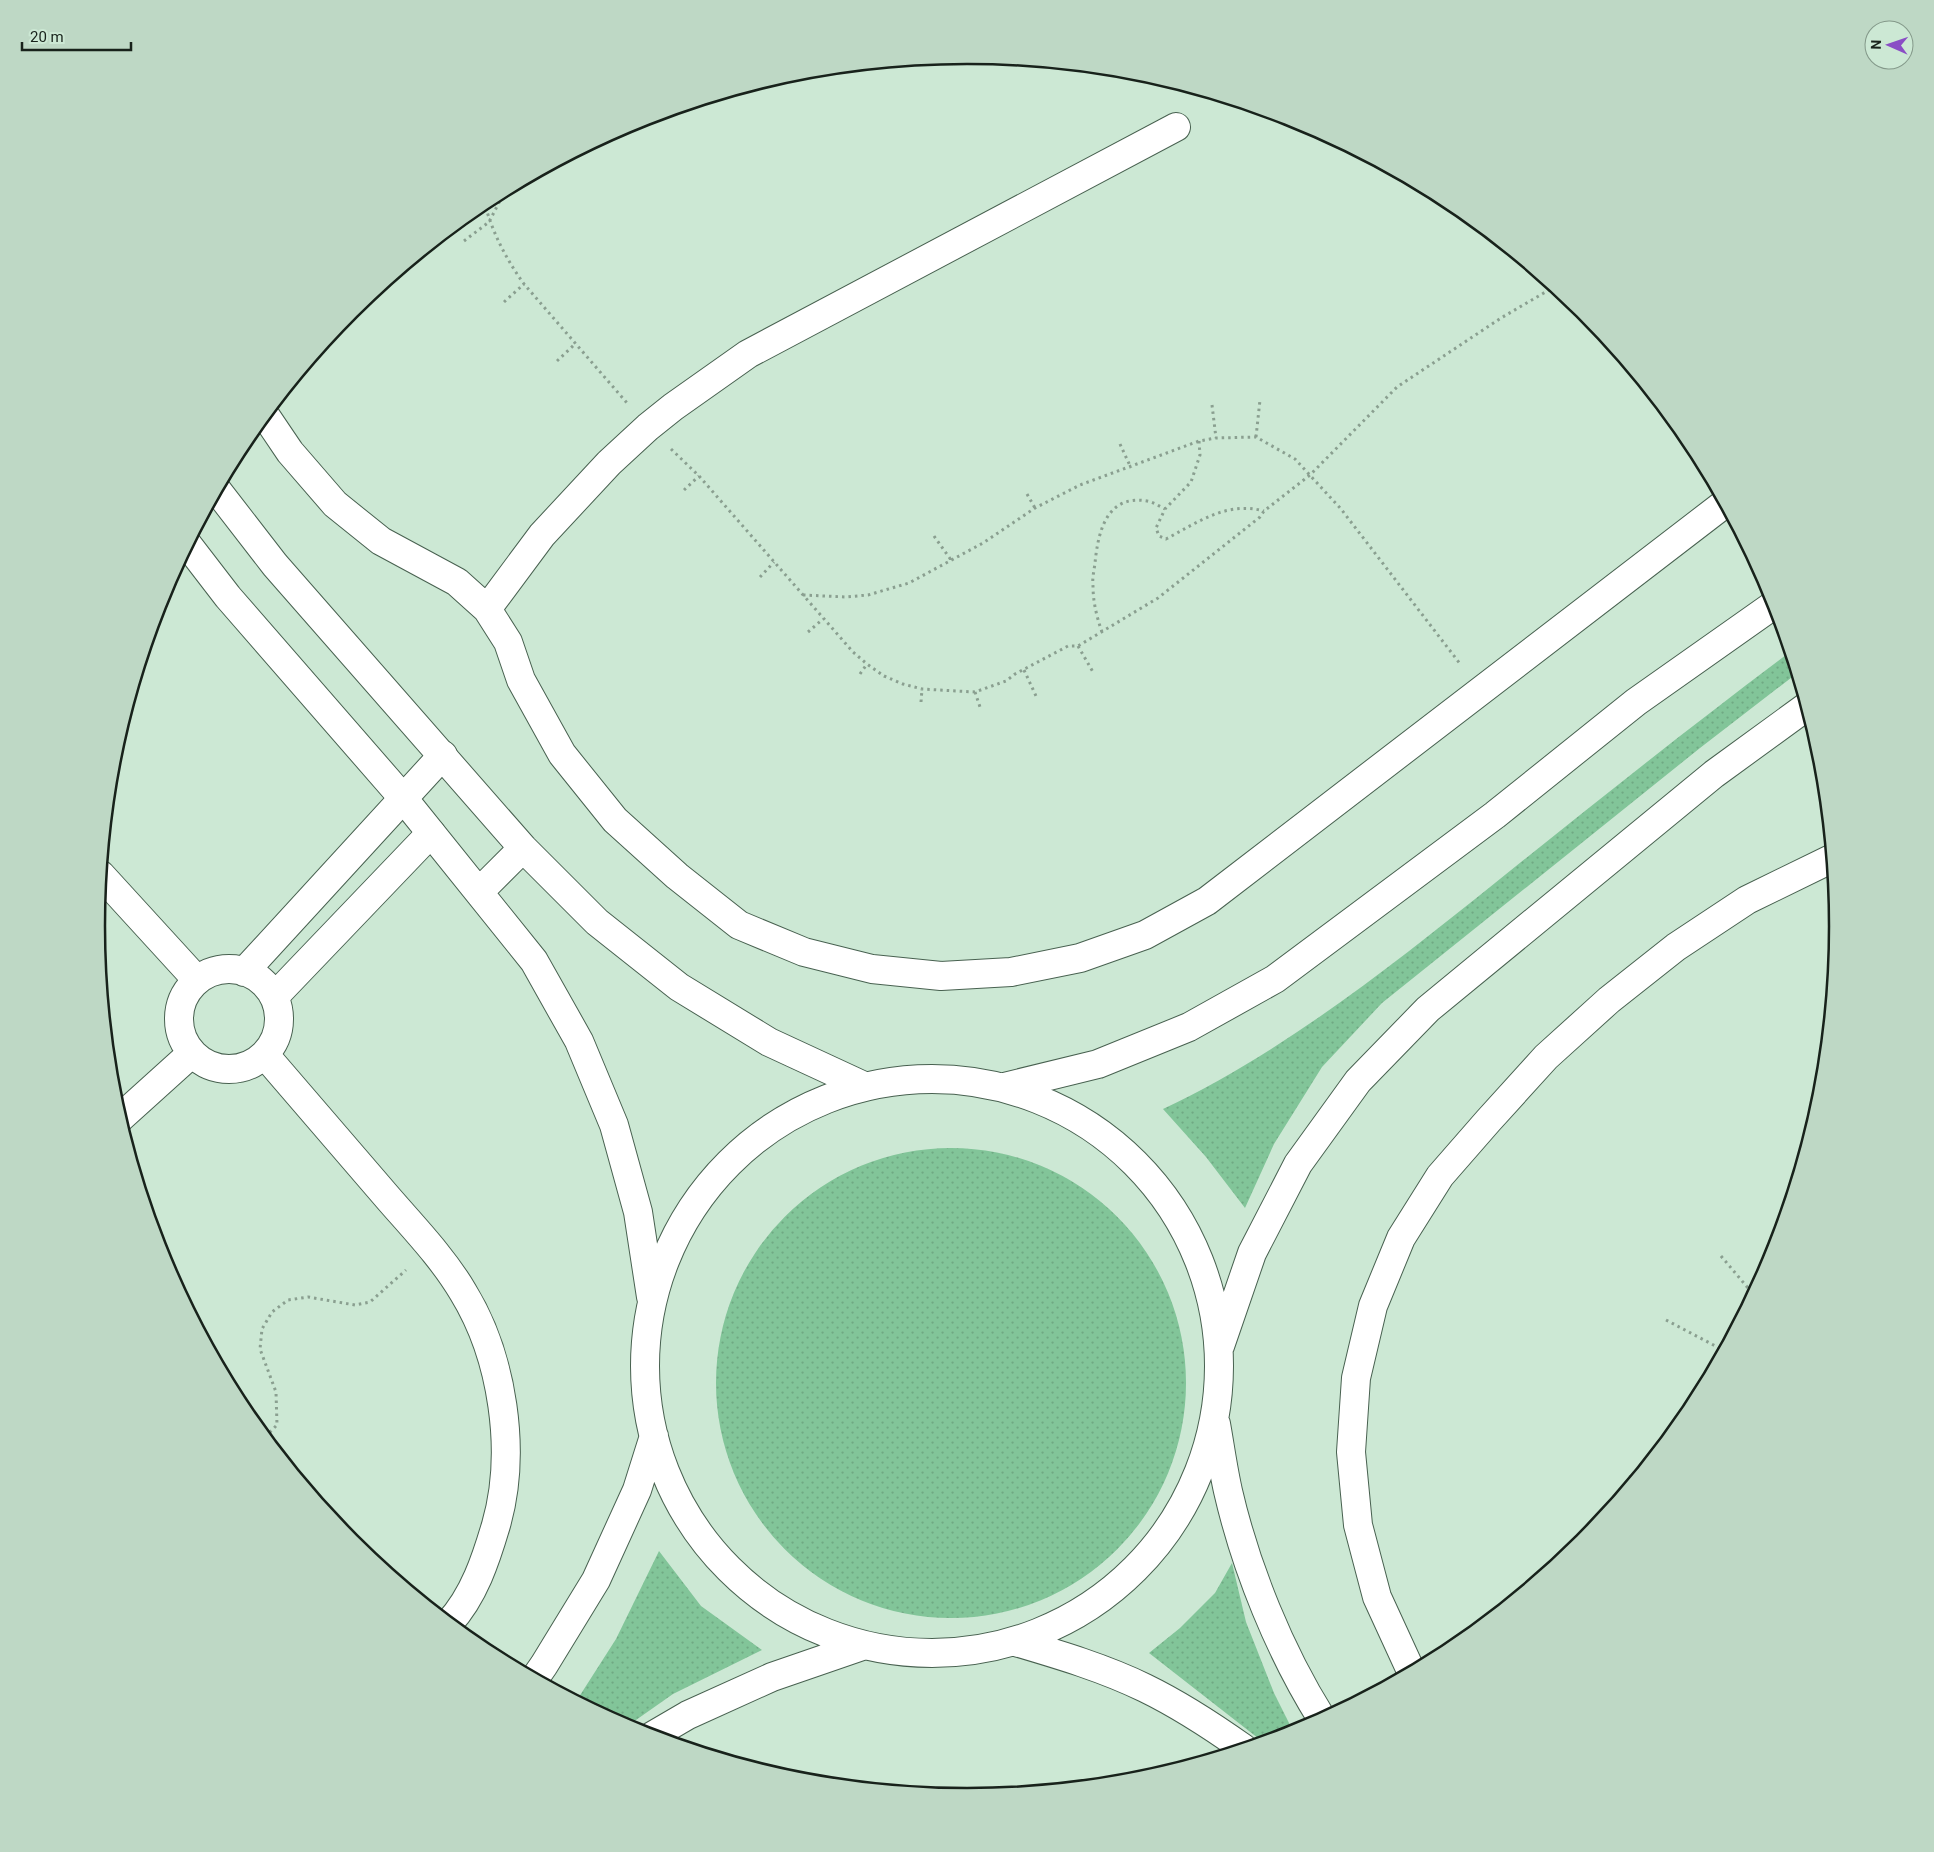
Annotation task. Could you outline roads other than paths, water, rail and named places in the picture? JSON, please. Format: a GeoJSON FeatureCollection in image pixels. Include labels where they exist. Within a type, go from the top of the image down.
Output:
{"type":"FeatureCollection","features":[{"type":"Feature","properties":{"kind":"street"},"geometry":{"type":"LineString","coordinates":[[487,609],[542,536],[610,464],[648,427],[748,354],[1176,127]]}},
{"type":"Feature","properties":{"kind":"street"},"geometry":{"type":"LineString","coordinates":[[269,420],[290,452],[335,504],[381,541],[457,582],[487,609],[508,642],[521,680],[562,754],[615,820],[678,876],[739,925],[804,952],[872,969],[941,976],[1011,972],[1080,958],[1145,935],[1207,902],[1720,507]]}},
{"type":"Feature","properties":{"kind":"street"},"geometry":{"type":"LineString","coordinates":[[220,494],[275,565],[443,754],[523,848],[597,922],[679,988],[769,1042],[864,1086]]}},
{"type":"Feature","properties":{"kind":"street"},"geometry":{"type":"LineString","coordinates":[[192,550],[228,597],[403,798],[534,961],[579,1041],[614,1125],[638,1212],[652,1302]]}},
{"type":"Feature","properties":{"kind":"street"},"geometry":{"type":"LineString","coordinates":[[1004,1087],[1107,1060],[1189,1027],[1275,979],[1495,815],[1636,702],[1769,609]]}},
{"type":"Feature","properties":{"kind":"street"},"geometry":{"type":"LineString","coordinates":[[1219,1350],[1256,1245],[1298,1164],[1358,1081],[1428,1009],[1714,774],[1802,710]]}},
{"type":"Feature","properties":{"kind":"street"},"geometry":{"type":"LineString","coordinates":[[244,972],[443,754]]}},
{"type":"Feature","properties":{"kind":"street"},"geometry":{"type":"LineString","coordinates":[[274,997],[431,833]]}},
{"type":"Feature","properties":{"kind":"street"},"geometry":{"type":"LineString","coordinates":[[479,892],[523,848]]}},
{"type":"Feature","properties":{"kind":"street"},"geometry":{"type":"LineString","coordinates":[[1408,1666],[1377,1597],[1358,1525],[1351,1452],[1356,1378],[1374,1306],[1401,1238],[1440,1176],[1488,1121],[1546,1057],[1609,1000],[1676,947],[1747,900],[1826,861]]}},
{"type":"Feature","properties":{"kind":"street"},"geometry":{"type":"LineString","coordinates":[[107,881],[197,980]]}},
{"type":"Feature","properties":{"kind":"street"},"geometry":{"type":"LineString","coordinates":[[232,969],[244,972],[256,977],[274,997],[279,1012],[279,1027],[274,1042],[265,1055],[254,1063],[242,1068],[228,1070],[209,1065],[192,1053],[184,1042],[180,1029],[179,1015],[182,1002],[188,990],[197,980],[208,974],[232,969]]}},
{"type":"Feature","properties":{"kind":"street"},"geometry":{"type":"LineString","coordinates":[[125,1113],[192,1053]]}},
{"type":"Feature","properties":{"kind":"street"},"geometry":{"type":"LineString","coordinates":[[265,1055],[430,1247],[464,1292],[487,1342],[502,1396],[506,1452],[501,1508],[485,1561],[460,1611],[454,1618]]}},
{"type":"Feature","properties":{"kind":"street"},"geometry":{"type":"LineString","coordinates":[[934,1078],[969,1080],[1004,1087],[1053,1104],[1097,1130],[1137,1164],[1170,1204],[1198,1257],[1211,1298],[1219,1350],[1219,1383],[1215,1417],[1201,1468],[1178,1515],[1147,1558],[1108,1594],[1064,1623],[1016,1642],[964,1653],[921,1654],[862,1646],[813,1629],[768,1603],[729,1570],[692,1523],[671,1485],[654,1436],[648,1403],[645,1369],[652,1302],[669,1252],[694,1205],[728,1164],[768,1130],[814,1104],[864,1086],[899,1080],[934,1078]]}},
{"type":"Feature","properties":{"kind":"street"},"geometry":{"type":"LineString","coordinates":[[1215,1417],[1228,1491],[1250,1564],[1277,1635],[1318,1713]]}},
{"type":"Feature","properties":{"kind":"street"},"geometry":{"type":"LineString","coordinates":[[538,1674],[596,1580],[637,1490],[654,1436]]}},
{"type":"Feature","properties":{"kind":"street"},"geometry":{"type":"LineString","coordinates":[[1016,1642],[1082,1662],[1145,1688],[1205,1721],[1237,1744]]}},
{"type":"Feature","properties":{"kind":"street"},"geometry":{"type":"LineString","coordinates":[[660,1731],[688,1715],[772,1677],[862,1646]]}}]}
